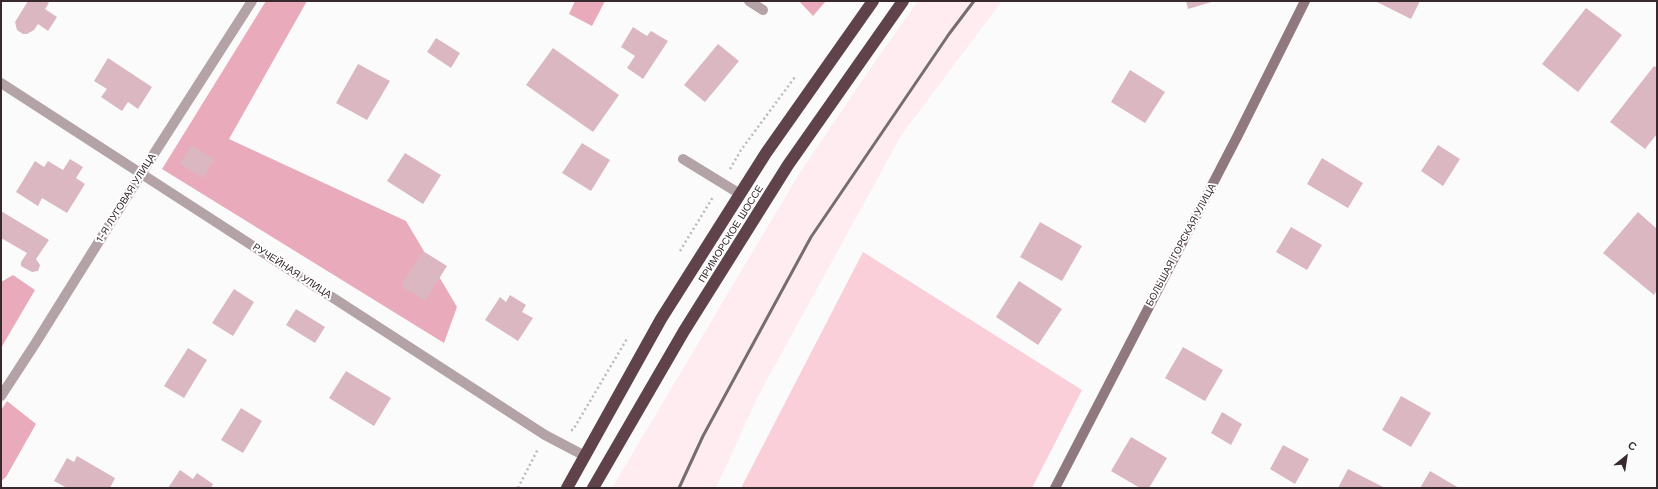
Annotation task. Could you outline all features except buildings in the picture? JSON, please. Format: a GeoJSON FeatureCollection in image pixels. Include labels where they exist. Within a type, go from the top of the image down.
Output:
{"type":"FeatureCollection","features":[{"type":"Feature","properties":{"kind":"highway","name":"ПРИМОРСКОЕ ШОССЕ"},"geometry":{"type":"LineString","coordinates":[[567,488],[661,319],[766,153],[873,1]]}},
{"type":"Feature","properties":{"kind":"highway","name":"ПРИМОРСКОЕ ШОССЕ"},"geometry":{"type":"LineString","coordinates":[[593,488],[684,331],[788,166],[903,1]]}},
{"type":"Feature","properties":{"kind":"street","name":"1-Я ЛУГОВАЯ УЛИЦА"},"geometry":{"type":"LineString","coordinates":[[1,396],[252,1]]}},
{"type":"Feature","properties":{"kind":"street"},"geometry":{"type":"LineString","coordinates":[[749,1],[763,10]]}},
{"type":"Feature","properties":{"kind":"street","name":"БОЛЬШАЯ ГОРСКАЯ УЛИЦА"},"geometry":{"type":"LineString","coordinates":[[1055,488],[1238,137],[1305,1]]}},
{"type":"Feature","properties":{"kind":"street","name":"РУЧЕЙНАЯ УЛИЦА"},"geometry":{"type":"LineString","coordinates":[[1,83],[539,430],[585,456]]}},
{"type":"Feature","properties":{"kind":"street"},"geometry":{"type":"LineString","coordinates":[[683,159],[740,194]]}},
{"type":"Feature","properties":{"kind":"shaded area"},"geometry":{"type":"Polygon","coordinates":[[[266,1],[307,1],[229,139],[406,221],[457,307],[444,343],[162,169],[266,1]]]}},
{"type":"Feature","properties":{"kind":"shaded area"},"geometry":{"type":"Polygon","coordinates":[[[575,1],[605,1],[592,26],[569,14],[575,1]]]}},
{"type":"Feature","properties":{"kind":"shaded area"},"geometry":{"type":"Polygon","coordinates":[[[799,1],[826,1],[813,16],[799,1]]]}},
{"type":"Feature","properties":{"kind":"shaded area"},"geometry":{"type":"Polygon","coordinates":[[[918,1],[1002,1],[902,134],[758,396],[716,488],[612,488],[799,174],[918,1]]]}},
{"type":"Feature","properties":{"kind":"shaded area"},"geometry":{"type":"Polygon","coordinates":[[[863,252],[1082,390],[1032,488],[741,488],[863,252]]]}},
{"type":"Feature","properties":{"kind":"shaded area"},"geometry":{"type":"Polygon","coordinates":[[[13,275],[35,290],[1,348],[1,282],[13,275]]]}},
{"type":"Feature","properties":{"kind":"shaded area"},"geometry":{"type":"Polygon","coordinates":[[[7,401],[36,424],[6,477],[1,481],[1,410],[7,401]]]}},
{"type":"Feature","properties":{"kind":"railway"},"geometry":{"type":"LineString","coordinates":[[679,488],[703,436],[811,237],[949,34],[974,1]]}}]}
